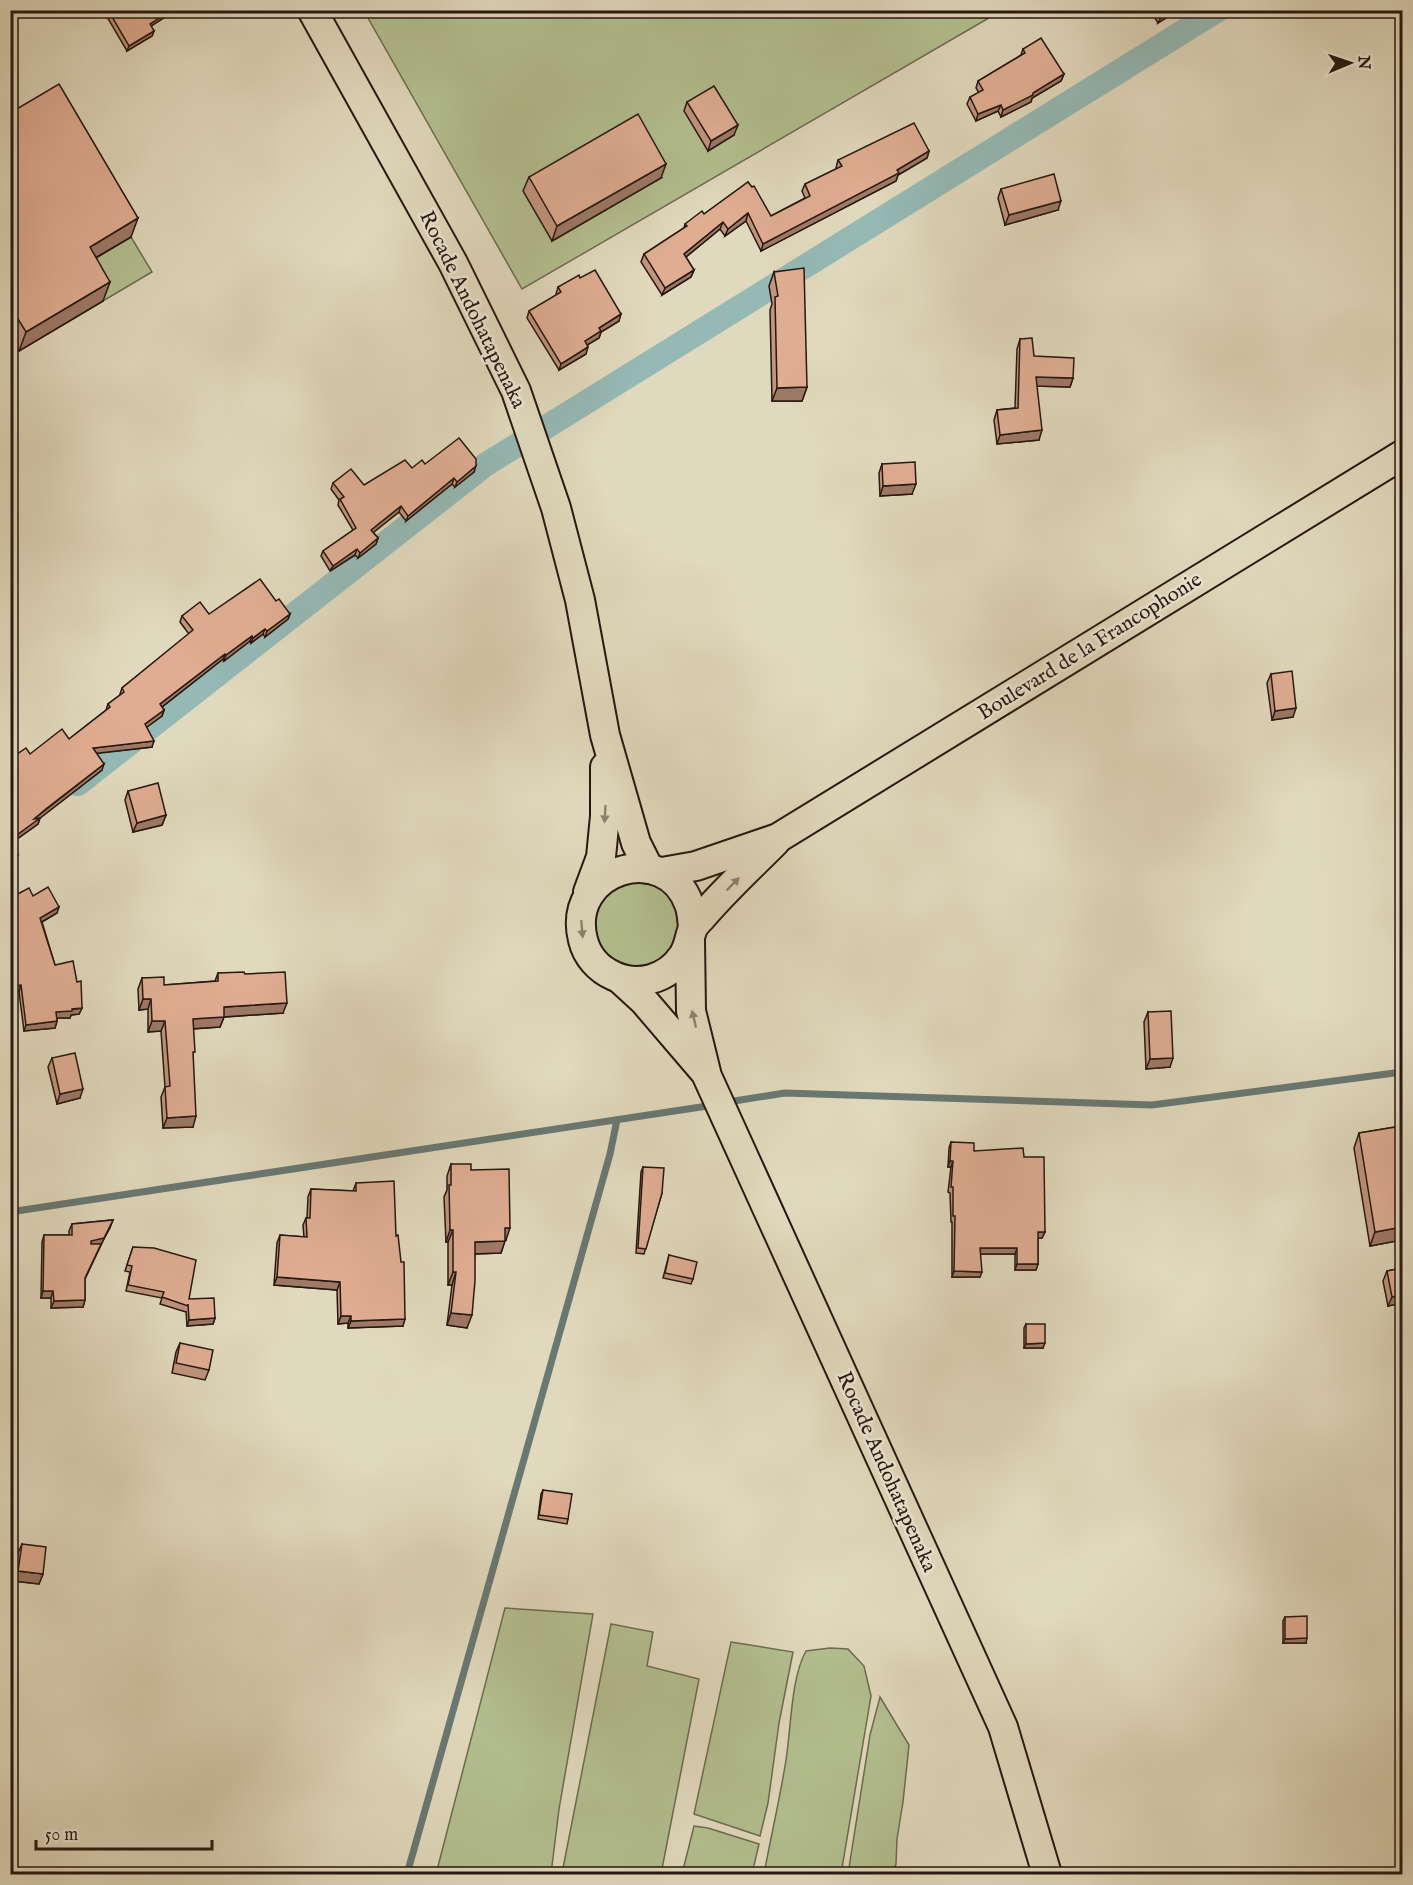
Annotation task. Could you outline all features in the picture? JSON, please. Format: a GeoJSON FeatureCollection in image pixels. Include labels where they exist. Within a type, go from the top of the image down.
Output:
{"type":"FeatureCollection","features":[{"type":"Feature","properties":{"kind":"main road","name":"Rocade Andohatapenaka"},"geometry":{"type":"LineString","coordinates":[[312,10],[453,263],[516,391],[556,508],[579,600],[605,735]]}},
{"type":"Feature","properties":{"kind":"main road","name":"Boulevard de la Francophonie"},"geometry":{"type":"LineString","coordinates":[[778,838],[1402,455]]}},
{"type":"Feature","properties":{"kind":"main road"},"geometry":{"type":"LineString","coordinates":[[605,735],[636,843],[656,871],[679,888],[689,904],[692,934],[691,1011],[710,1082]]}},
{"type":"Feature","properties":{"kind":"main road"},"geometry":{"type":"LineString","coordinates":[[605,735],[605,816],[601,857],[581,913],[580,930],[584,946],[592,960],[604,972],[620,979],[637,981],[655,978],[670,970],[683,957],[692,934],[713,904],[778,838]]}},
{"type":"Feature","properties":{"kind":"main road"},"geometry":{"type":"LineString","coordinates":[[586,898],[598,883],[613,873],[631,868],[656,871],[696,866],[778,838]]}},
{"type":"Feature","properties":{"kind":"main road"},"geometry":{"type":"LineString","coordinates":[[620,979],[644,1001],[710,1082]]}},
{"type":"Feature","properties":{"kind":"main road","name":"Rocade Andohatapenaka"},"geometry":{"type":"LineString","coordinates":[[710,1082],[1003,1726],[1047,1875]]}},
{"type":"Feature","properties":{"kind":"green space"},"geometry":{"type":"Polygon","coordinates":[[[364,11],[1001,11],[522,289],[364,11]]]}},
{"type":"Feature","properties":{"kind":"green space"},"geometry":{"type":"Polygon","coordinates":[[[131,237],[152,272],[103,301],[83,265],[131,237]]]}},
{"type":"Feature","properties":{"kind":"green space"},"geometry":{"type":"Polygon","coordinates":[[[634,876],[675,891],[685,933],[657,966],[628,968],[614,961],[603,950],[596,936],[594,920],[606,890],[634,876]]]}},
{"type":"Feature","properties":{"kind":"green space"},"geometry":{"type":"Polygon","coordinates":[[[505,1608],[593,1614],[559,1809],[551,1874],[436,1874],[505,1608]]]}},
{"type":"Feature","properties":{"kind":"green space"},"geometry":{"type":"Polygon","coordinates":[[[611,1624],[653,1632],[647,1666],[699,1679],[661,1874],[562,1873],[611,1624]]]}},
{"type":"Feature","properties":{"kind":"green space"},"geometry":{"type":"Polygon","coordinates":[[[731,1642],[793,1652],[779,1723],[768,1803],[760,1836],[694,1814],[731,1642]]]}},
{"type":"Feature","properties":{"kind":"green space"},"geometry":{"type":"Polygon","coordinates":[[[830,1648],[848,1649],[864,1666],[871,1696],[841,1874],[764,1874],[786,1760],[797,1675],[806,1651],[830,1648]]]}},
{"type":"Feature","properties":{"kind":"green space"},"geometry":{"type":"Polygon","coordinates":[[[880,1697],[909,1745],[896,1864],[892,1874],[848,1874],[870,1735],[880,1697]]]}},
{"type":"Feature","properties":{"kind":"green space"},"geometry":{"type":"Polygon","coordinates":[[[694,1826],[708,1828],[759,1844],[752,1874],[682,1874],[694,1826]]]}},
{"type":"Feature","properties":{"kind":"building"},"geometry":{"type":"Polygon","coordinates":[[[108,10],[171,10],[150,24],[154,31],[129,46],[108,10]]]}},
{"type":"Feature","properties":{"kind":"building"},"geometry":{"type":"Polygon","coordinates":[[[1155,10],[1173,10],[1160,19],[1155,10]]]}},
{"type":"Feature","properties":{"kind":"building"},"geometry":{"type":"Polygon","coordinates":[[[1041,38],[1064,74],[1033,95],[1003,110],[1001,105],[978,114],[970,97],[983,90],[978,81],[1025,53],[1023,49],[1041,38]]]}},
{"type":"Feature","properties":{"kind":"building"},"geometry":{"type":"Polygon","coordinates":[[[59,84],[138,218],[90,247],[110,282],[26,332],[18,319],[10,323],[10,113],[59,84]]]}},
{"type":"Feature","properties":{"kind":"building"},"geometry":{"type":"Polygon","coordinates":[[[714,86],[738,125],[711,141],[687,102],[714,86]]]}},
{"type":"Feature","properties":{"kind":"building"},"geometry":{"type":"Polygon","coordinates":[[[638,114],[666,164],[557,226],[529,177],[638,114]]]}},
{"type":"Feature","properties":{"kind":"building"},"geometry":{"type":"Polygon","coordinates":[[[914,123],[929,151],[897,170],[899,173],[763,244],[748,213],[728,229],[723,222],[684,254],[694,270],[665,288],[644,254],[687,226],[685,224],[702,211],[704,214],[748,182],[752,187],[754,186],[771,216],[810,196],[805,184],[842,166],[838,160],[914,123]]]}},
{"type":"Feature","properties":{"kind":"building"},"geometry":{"type":"Polygon","coordinates":[[[1054,174],[1061,201],[1009,215],[1001,189],[1054,174]]]}},
{"type":"Feature","properties":{"kind":"building"},"geometry":{"type":"Polygon","coordinates":[[[804,268],[807,387],[777,388],[775,297],[778,296],[774,272],[804,268]]]}},
{"type":"Feature","properties":{"kind":"building"},"geometry":{"type":"Polygon","coordinates":[[[595,270],[621,314],[599,328],[601,331],[585,341],[588,347],[561,364],[529,311],[561,292],[558,287],[579,275],[580,278],[595,270]]]}},
{"type":"Feature","properties":{"kind":"building"},"geometry":{"type":"Polygon","coordinates":[[[1032,338],[1034,356],[1074,358],[1073,378],[1036,377],[1042,430],[1000,435],[997,410],[1018,408],[1020,339],[1032,338]]]}},
{"type":"Feature","properties":{"kind":"building"},"geometry":{"type":"Polygon","coordinates":[[[459,438],[476,459],[476,466],[457,482],[454,478],[408,516],[401,506],[371,530],[378,538],[360,553],[357,549],[333,566],[323,551],[356,528],[340,499],[344,497],[333,483],[351,469],[364,485],[405,460],[412,468],[422,460],[425,464],[459,438]]]}},
{"type":"Feature","properties":{"kind":"building"},"geometry":{"type":"Polygon","coordinates":[[[915,462],[916,484],[883,486],[882,464],[915,462]]]}},
{"type":"Feature","properties":{"kind":"building"},"geometry":{"type":"Polygon","coordinates":[[[260,579],[276,601],[279,599],[290,614],[267,631],[265,629],[253,638],[252,636],[225,654],[160,704],[164,710],[145,724],[154,741],[93,748],[104,764],[10,840],[10,759],[26,748],[30,754],[62,729],[69,739],[110,707],[108,704],[124,692],[122,688],[193,630],[182,616],[200,602],[209,614],[260,579]]]}},
{"type":"Feature","properties":{"kind":"building"},"geometry":{"type":"Polygon","coordinates":[[[1292,671],[1296,708],[1275,711],[1271,674],[1292,671]]]}},
{"type":"Feature","properties":{"kind":"building"},"geometry":{"type":"Polygon","coordinates":[[[158,783],[166,815],[137,823],[128,791],[158,783]]]}},
{"type":"Feature","properties":{"kind":"building"},"geometry":{"type":"Polygon","coordinates":[[[10,845],[18,855],[10,860],[10,845]]]}},
{"type":"Feature","properties":{"kind":"building"},"geometry":{"type":"Polygon","coordinates":[[[48,887],[59,907],[40,918],[55,965],[73,961],[77,982],[81,981],[82,1008],[56,1012],[57,1021],[26,1025],[21,985],[17,986],[17,981],[13,981],[12,964],[10,964],[10,898],[29,888],[33,896],[48,887]]]}},
{"type":"Feature","properties":{"kind":"building"},"geometry":{"type":"Polygon","coordinates":[[[244,972],[245,974],[285,972],[287,1003],[224,1007],[224,1017],[193,1019],[196,1116],[167,1118],[165,1087],[170,1086],[165,1021],[152,1021],[151,999],[143,999],[142,978],[164,977],[164,985],[218,981],[218,973],[244,972]]]}},
{"type":"Feature","properties":{"kind":"building"},"geometry":{"type":"Polygon","coordinates":[[[1171,1011],[1173,1058],[1150,1059],[1148,1012],[1171,1011]]]}},
{"type":"Feature","properties":{"kind":"building"},"geometry":{"type":"Polygon","coordinates":[[[75,1053],[83,1089],[60,1094],[52,1058],[75,1053]]]}},
{"type":"Feature","properties":{"kind":"building"},"geometry":{"type":"Polygon","coordinates":[[[1402,1126],[1402,1227],[1375,1232],[1359,1133],[1402,1126]]]}},
{"type":"Feature","properties":{"kind":"building"},"geometry":{"type":"Polygon","coordinates":[[[951,1142],[974,1143],[974,1151],[1023,1148],[1024,1157],[1044,1157],[1045,1232],[1038,1232],[1038,1264],[1017,1264],[1017,1248],[980,1248],[982,1272],[954,1271],[955,1216],[953,1216],[953,1187],[951,1187],[953,1161],[950,1161],[951,1142]]]}},
{"type":"Feature","properties":{"kind":"building"},"geometry":{"type":"Polygon","coordinates":[[[451,1164],[471,1164],[471,1170],[509,1169],[510,1228],[505,1228],[505,1241],[475,1242],[472,1315],[451,1313],[456,1272],[453,1272],[453,1230],[450,1230],[451,1164]]]}},
{"type":"Feature","properties":{"kind":"building"},"geometry":{"type":"Polygon","coordinates":[[[643,1167],[664,1168],[662,1193],[646,1249],[638,1248],[643,1167]]]}},
{"type":"Feature","properties":{"kind":"building"},"geometry":{"type":"Polygon","coordinates":[[[394,1181],[396,1236],[398,1235],[401,1262],[404,1262],[405,1319],[351,1321],[351,1316],[341,1316],[340,1282],[277,1277],[280,1235],[307,1237],[306,1218],[310,1218],[311,1189],[356,1191],[356,1183],[394,1181]]]}},
{"type":"Feature","properties":{"kind":"building"},"geometry":{"type":"Polygon","coordinates":[[[113,1220],[104,1238],[91,1241],[91,1244],[101,1244],[85,1278],[85,1300],[54,1301],[53,1291],[43,1291],[44,1235],[72,1235],[72,1224],[113,1220]]]}},
{"type":"Feature","properties":{"kind":"building"},"geometry":{"type":"Polygon","coordinates":[[[133,1247],[154,1248],[196,1260],[189,1299],[214,1298],[215,1318],[189,1320],[188,1304],[188,1306],[162,1297],[164,1292],[128,1285],[132,1266],[127,1265],[133,1247]]]}},
{"type":"Feature","properties":{"kind":"building"},"geometry":{"type":"Polygon","coordinates":[[[669,1255],[697,1262],[693,1279],[665,1273],[669,1255]]]}},
{"type":"Feature","properties":{"kind":"building"},"geometry":{"type":"Polygon","coordinates":[[[1402,1268],[1402,1295],[1392,1297],[1387,1271],[1402,1268]]]}},
{"type":"Feature","properties":{"kind":"building"},"geometry":{"type":"Polygon","coordinates":[[[1026,1324],[1045,1324],[1045,1343],[1026,1344],[1026,1324]]]}},
{"type":"Feature","properties":{"kind":"building"},"geometry":{"type":"Polygon","coordinates":[[[180,1343],[213,1350],[209,1370],[176,1363],[180,1343]]]}},
{"type":"Feature","properties":{"kind":"building"},"geometry":{"type":"Polygon","coordinates":[[[543,1490],[572,1494],[568,1519],[539,1515],[543,1490]]]}},
{"type":"Feature","properties":{"kind":"building"},"geometry":{"type":"Polygon","coordinates":[[[22,1544],[46,1547],[43,1574],[18,1571],[22,1544]]]}},
{"type":"Feature","properties":{"kind":"building"},"geometry":{"type":"Polygon","coordinates":[[[1307,1616],[1307,1638],[1285,1639],[1285,1617],[1307,1616]]]}},
{"type":"Feature","properties":{"kind":"building"},"geometry":{"type":"Polygon","coordinates":[[[348,1868],[369,1875],[346,1875],[348,1868]]]}},
{"type":"Feature","properties":{"kind":"waterway"},"geometry":{"type":"LineString","coordinates":[[78,784],[485,465],[1218,10]]}},
{"type":"Feature","properties":{"kind":"waterway"},"geometry":{"type":"LineString","coordinates":[[728,1102],[785,1093],[1152,1105],[1402,1072]]}},
{"type":"Feature","properties":{"kind":"waterway"},"geometry":{"type":"LineString","coordinates":[[10,1212],[714,1105]]}},
{"type":"Feature","properties":{"kind":"waterway"},"geometry":{"type":"LineString","coordinates":[[407,1874],[610,1154],[617,1120]]}}]}
